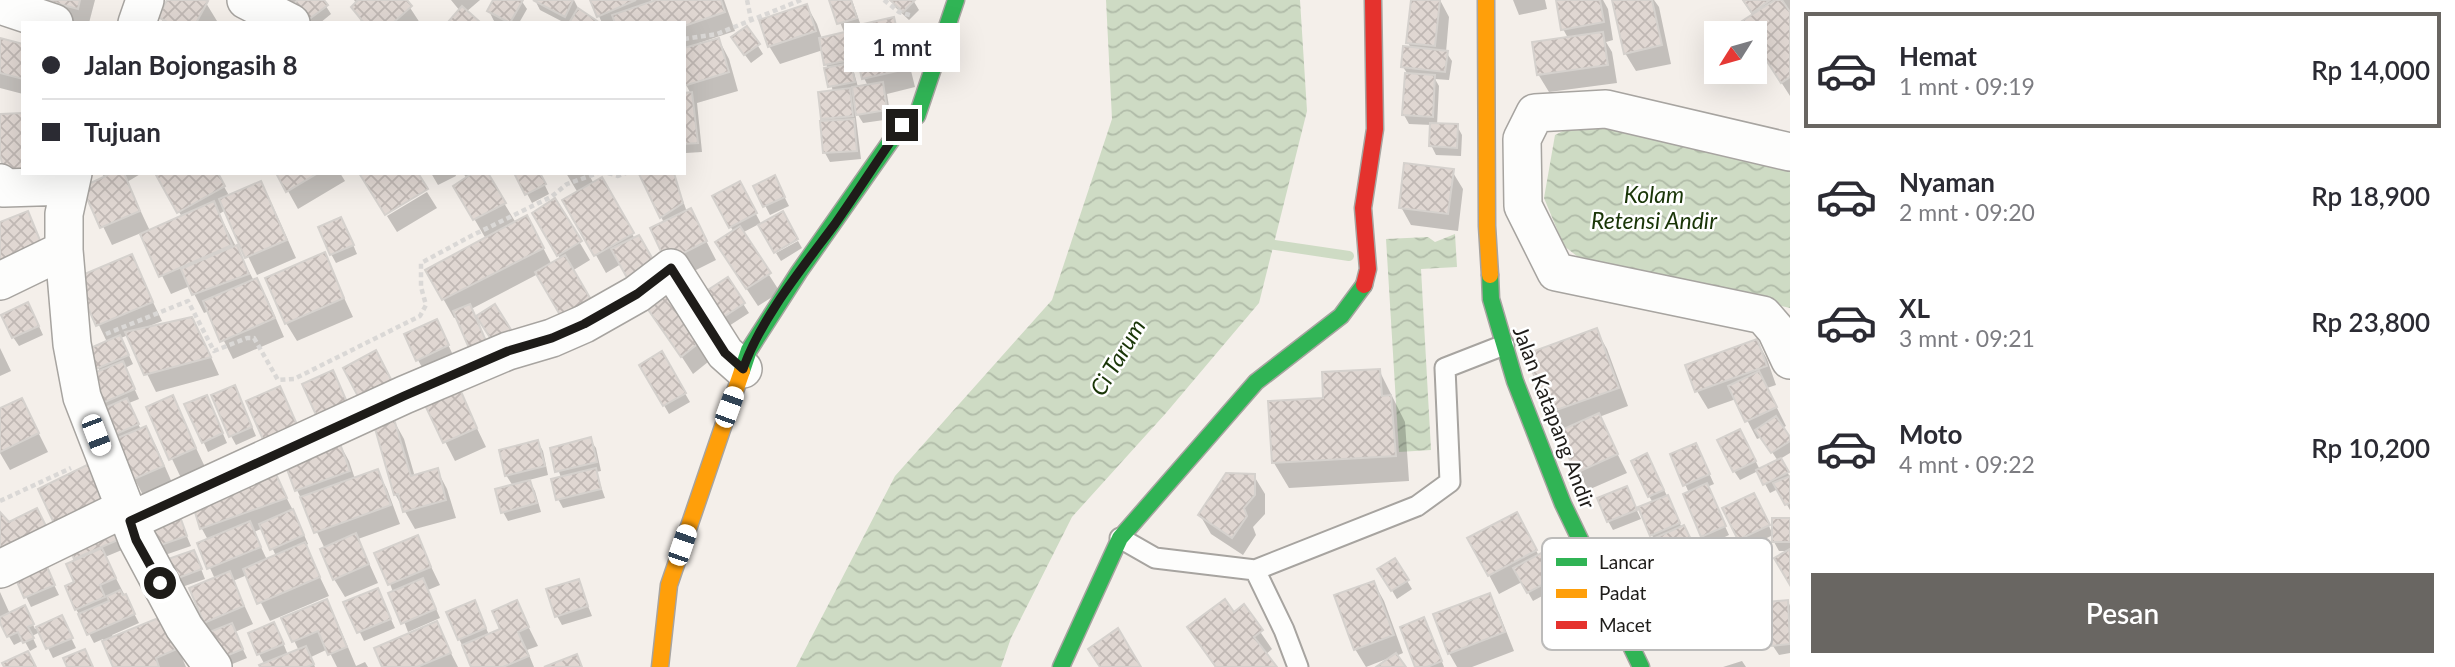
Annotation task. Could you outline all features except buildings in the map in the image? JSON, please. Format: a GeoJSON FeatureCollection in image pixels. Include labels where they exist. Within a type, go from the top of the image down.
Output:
{"type":"FeatureCollection","features":[{"type":"Feature","properties":{"kind":"street"},"geometry":{"type":"LineString","coordinates":[[139,21],[145,0]]}},
{"type":"Feature","properties":{"kind":"street"},"geometry":{"type":"LineString","coordinates":[[246,0],[287,21]]}},
{"type":"Feature","properties":{"kind":"street"},"geometry":{"type":"LineString","coordinates":[[660,667],[669,585],[749,350],[799,272],[902,125],[917,116],[956,0]]}},
{"type":"Feature","properties":{"kind":"street"},"geometry":{"type":"LineString","coordinates":[[1061,667],[1120,538],[1256,382],[1341,316],[1363,287],[1368,269],[1363,208],[1375,130],[1373,0]]}},
{"type":"Feature","properties":{"kind":"street","name":"Jalan Katapang Andir"},"geometry":{"type":"LineString","coordinates":[[1486,0],[1488,250],[1491,299],[1515,381],[1563,504],[1579,538]]}},
{"type":"Feature","properties":{"kind":"street"},"geometry":{"type":"LineString","coordinates":[[0,5],[48,21]]}},
{"type":"Feature","properties":{"kind":"street"},"geometry":{"type":"LineString","coordinates":[[1790,152],[1606,108],[1535,113],[1522,139],[1523,206],[1556,272],[1763,315],[1776,330],[1790,360]]}},
{"type":"Feature","properties":{"kind":"street"},"geometry":{"type":"LineString","coordinates":[[0,183],[4,188],[71,179],[64,214],[64,250],[72,344],[82,397],[136,540],[184,627],[213,667]]}},
{"type":"Feature","properties":{"kind":"street"},"geometry":{"type":"LineString","coordinates":[[0,281],[64,250]]}},
{"type":"Feature","properties":{"kind":"street"},"geometry":{"type":"LineString","coordinates":[[0,569],[508,351],[552,338],[584,324],[637,294],[671,268],[725,353],[743,369]]}},
{"type":"Feature","properties":{"kind":"street","name":"Jalan Katapang Andir"},"geometry":{"type":"LineString","coordinates":[[1633,650],[1641,667]]}},
{"type":"Feature","properties":{"kind":"lane"},"geometry":{"type":"LineString","coordinates":[[1120,538],[1155,558],[1255,570],[1417,506],[1450,482],[1445,368],[1504,345]]}},
{"type":"Feature","properties":{"kind":"lane"},"geometry":{"type":"LineString","coordinates":[[1255,570],[1284,630],[1298,667]]}},
{"type":"Feature","properties":{"kind":"path"},"geometry":{"type":"LineString","coordinates":[[747,0],[751,19]]}},
{"type":"Feature","properties":{"kind":"path"},"geometry":{"type":"LineString","coordinates":[[686,39],[717,34],[801,0]]}},
{"type":"Feature","properties":{"kind":"path"},"geometry":{"type":"LineString","coordinates":[[72,344],[188,301],[214,351],[247,338],[254,338],[278,380],[294,379],[420,316],[426,305],[421,287],[421,263],[551,198],[567,184],[592,175]]}},
{"type":"Feature","properties":{"kind":"path"},"geometry":{"type":"LineString","coordinates":[[0,501],[104,453]]}},
{"type":"Feature","properties":{"kind":"water","name":"Ci Tarum"},"geometry":{"type":"Polygon","coordinates":[[[1106,0],[1300,0],[1307,111],[1259,303],[1166,413],[1072,517],[1011,638],[1001,667],[796,667],[895,476],[1052,300],[1112,119],[1106,0]]]}},
{"type":"Feature","properties":{"kind":"water","name":"Kolam Retensi Andir"},"geometry":{"type":"Polygon","coordinates":[[[1600,126],[1790,171],[1790,308],[1582,260],[1564,246],[1544,198],[1555,135],[1567,129],[1600,126]]]}},
{"type":"Feature","properties":{"kind":"water"},"geometry":{"type":"Polygon","coordinates":[[[1455,234],[1457,267],[1421,269],[1431,450],[1399,452],[1386,239],[1428,237],[1435,242],[1455,234]]]}},
{"type":"Feature","properties":{"kind":"waterway"},"geometry":{"type":"LineString","coordinates":[[1262,243],[1349,256]]}},
{"type":"Feature","properties":{"kind":"traffic: fast"},"geometry":{"type":"LineString","coordinates":[[742,371],[749,350],[799,272],[902,125],[917,116],[956,0]]}},
{"type":"Feature","properties":{"kind":"traffic: fast"},"geometry":{"type":"LineString","coordinates":[[1490,275],[1491,299],[1515,381],[1563,504],[1579,538]]}},
{"type":"Feature","properties":{"kind":"traffic: fast"},"geometry":{"type":"LineString","coordinates":[[1061,667],[1120,538],[1256,382],[1341,316],[1364,285]]}},
{"type":"Feature","properties":{"kind":"traffic: fast"},"geometry":{"type":"LineString","coordinates":[[1633,650],[1641,667]]}},
{"type":"Feature","properties":{"kind":"traffic: slow"},"geometry":{"type":"LineString","coordinates":[[1486,0],[1487,226],[1490,275]]}},
{"type":"Feature","properties":{"kind":"traffic: slow"},"geometry":{"type":"LineString","coordinates":[[660,667],[669,585],[742,371]]}},
{"type":"Feature","properties":{"kind":"traffic: jam"},"geometry":{"type":"LineString","coordinates":[[1364,285],[1368,269],[1363,208],[1375,129],[1373,0]]}},
{"type":"Feature","properties":{"kind":"route"},"geometry":{"type":"LineString","coordinates":[[160,583],[136,540],[130,521],[404,396],[508,351],[552,338],[584,324],[637,294],[671,268],[725,353],[743,369],[749,350],[799,272],[902,125]]}}]}
